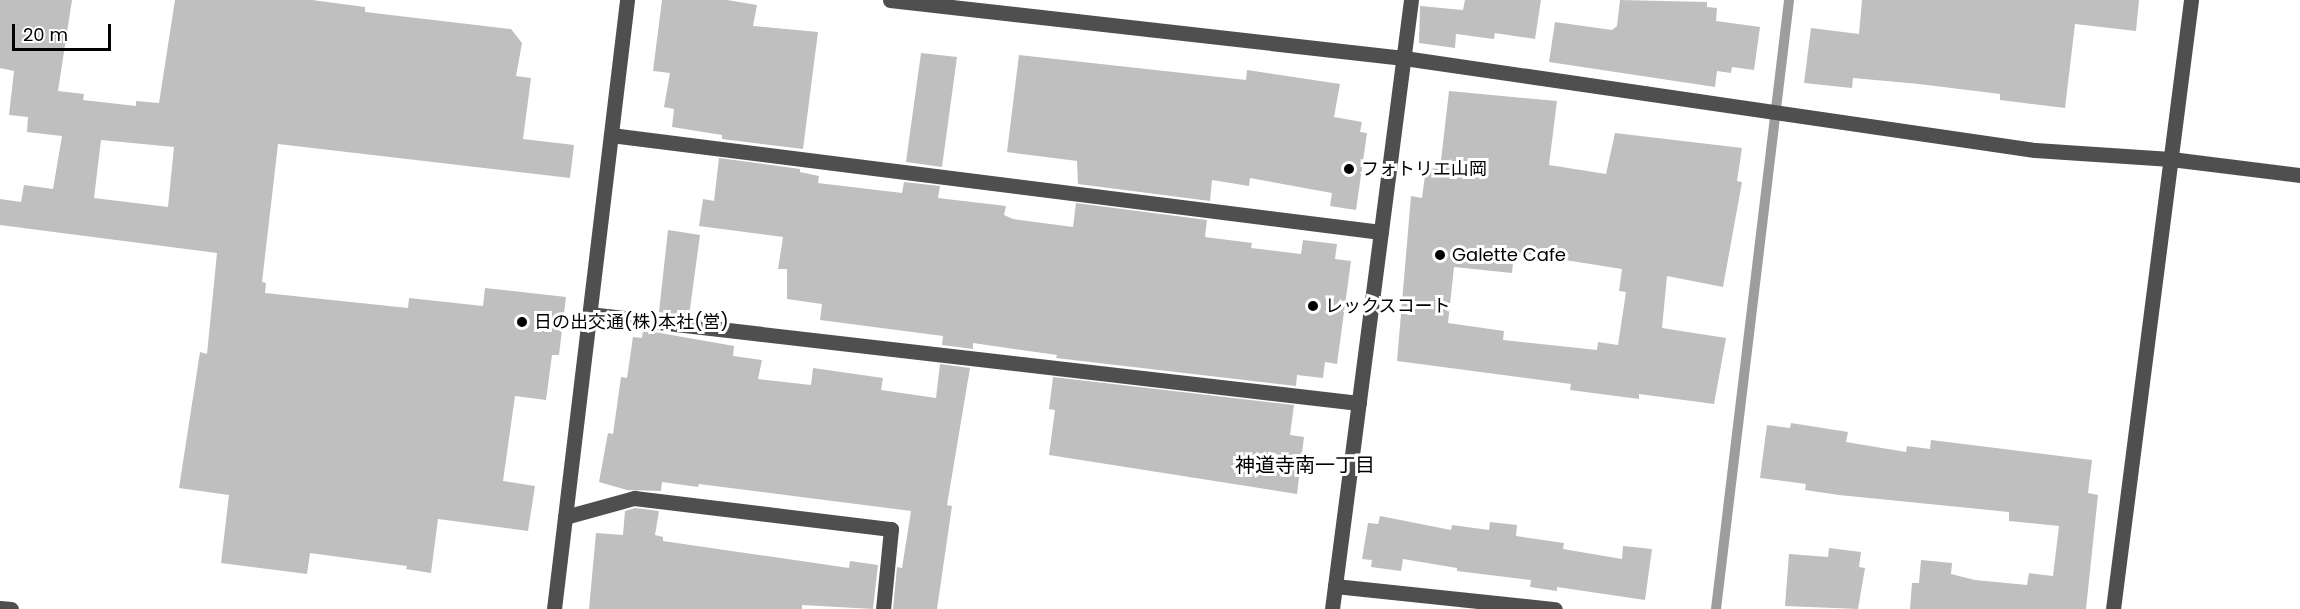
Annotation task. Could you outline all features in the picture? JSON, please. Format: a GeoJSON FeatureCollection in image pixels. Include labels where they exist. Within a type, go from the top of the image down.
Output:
{"type":"FeatureCollection","features":[{"type":"Feature","properties":{"kind":"street"},"geometry":{"type":"LineString","coordinates":[[554,609],[627,0]]}},
{"type":"Feature","properties":{"kind":"street"},"geometry":{"type":"LineString","coordinates":[[891,0],[1404,58],[2035,150],[2171,159],[2300,175]]}},
{"type":"Feature","properties":{"kind":"street"},"geometry":{"type":"LineString","coordinates":[[1332,609],[1411,0]]}},
{"type":"Feature","properties":{"kind":"street"},"geometry":{"type":"LineString","coordinates":[[2113,609],[2191,0]]}},
{"type":"Feature","properties":{"kind":"street"},"geometry":{"type":"LineString","coordinates":[[611,135],[1382,232]]}},
{"type":"Feature","properties":{"kind":"street"},"geometry":{"type":"LineString","coordinates":[[589,314],[1359,403]]}},
{"type":"Feature","properties":{"kind":"street"},"geometry":{"type":"LineString","coordinates":[[565,517],[634,498],[891,529],[883,609]]}},
{"type":"Feature","properties":{"kind":"street"},"geometry":{"type":"LineString","coordinates":[[1335,586],[1555,609]]}},
{"type":"Feature","properties":{"kind":"street"},"geometry":{"type":"LineString","coordinates":[[0,608],[11,609]]}},
{"type":"Feature","properties":{"kind":"building"},"geometry":{"type":"Polygon","coordinates":[[[0,0],[72,0],[58,91],[84,94],[83,100],[136,106],[136,101],[159,103],[175,0],[312,0],[365,7],[365,12],[511,29],[522,43],[516,76],[531,78],[523,139],[574,145],[570,178],[278,144],[262,282],[266,283],[265,293],[408,308],[409,298],[483,306],[485,288],[566,297],[559,355],[552,355],[546,400],[515,396],[503,481],[535,486],[528,531],[438,519],[431,573],[406,569],[407,566],[310,553],[307,574],[221,563],[229,495],[179,488],[200,352],[207,354],[217,253],[0,225],[0,199],[21,202],[24,185],[53,189],[62,136],[27,132],[28,117],[9,115],[14,71],[0,68],[0,0]],[[101,140],[94,198],[168,207],[174,147],[101,140]]]}},
{"type":"Feature","properties":{"kind":"building"},"geometry":{"type":"Polygon","coordinates":[[[662,0],[727,0],[757,5],[753,26],[818,32],[803,149],[722,139],[722,135],[672,127],[674,109],[664,107],[670,73],[653,71],[662,0]]]}},
{"type":"Feature","properties":{"kind":"building"},"geometry":{"type":"Polygon","coordinates":[[[1465,0],[1541,0],[1535,39],[1495,33],[1494,39],[1456,34],[1455,48],[1419,43],[1420,6],[1463,10],[1465,0]]]}},
{"type":"Feature","properties":{"kind":"building"},"geometry":{"type":"Polygon","coordinates":[[[1620,0],[1707,2],[1707,7],[1717,8],[1716,21],[1760,27],[1754,70],[1732,67],[1731,73],[1717,71],[1715,87],[1549,62],[1555,22],[1612,30],[1617,26],[1620,0]]]}},
{"type":"Feature","properties":{"kind":"building"},"geometry":{"type":"Polygon","coordinates":[[[1862,0],[2139,0],[2136,31],[2075,24],[2065,108],[2000,100],[2000,94],[1919,84],[1853,78],[1852,88],[1804,83],[1811,28],[1859,34],[1862,0]]]}},
{"type":"Feature","properties":{"kind":"building"},"geometry":{"type":"Polygon","coordinates":[[[921,53],[957,57],[942,167],[906,162],[921,53]]]}},
{"type":"Feature","properties":{"kind":"building"},"geometry":{"type":"Polygon","coordinates":[[[1019,55],[1246,80],[1247,70],[1340,84],[1334,117],[1362,122],[1360,132],[1367,133],[1356,210],[1330,206],[1332,193],[1250,178],[1249,186],[1212,180],[1210,201],[1078,184],[1077,161],[1007,152],[1019,55]]]}},
{"type":"Feature","properties":{"kind":"building"},"geometry":{"type":"Polygon","coordinates":[[[1449,91],[1557,101],[1549,165],[1606,174],[1615,133],[1742,148],[1737,181],[1742,182],[1723,287],[1667,276],[1662,328],[1726,338],[1714,404],[1639,394],[1639,399],[1570,390],[1571,384],[1397,361],[1411,196],[1422,198],[1426,168],[1440,169],[1449,91]],[[1514,252],[1512,273],[1454,267],[1448,323],[1504,331],[1503,340],[1597,350],[1598,342],[1618,345],[1626,292],[1619,291],[1622,269],[1514,252]]]}},
{"type":"Feature","properties":{"kind":"building"},"geometry":{"type":"Polygon","coordinates":[[[719,158],[800,169],[800,172],[819,176],[818,183],[902,193],[904,182],[940,186],[938,198],[1006,206],[1004,215],[1013,219],[1073,227],[1076,203],[1207,220],[1205,237],[1252,243],[1251,248],[1301,254],[1303,240],[1337,244],[1335,259],[1351,261],[1337,364],[1325,362],[1323,378],[1297,375],[1296,386],[1056,358],[1057,355],[973,343],[973,349],[942,345],[943,336],[820,320],[822,304],[787,299],[787,269],[778,269],[783,237],[699,226],[703,199],[714,201],[719,158]]]}},
{"type":"Feature","properties":{"kind":"building"},"geometry":{"type":"Polygon","coordinates":[[[668,230],[700,235],[689,316],[659,312],[668,230]]]}},
{"type":"Feature","properties":{"kind":"building"},"geometry":{"type":"Polygon","coordinates":[[[643,330],[734,346],[733,356],[762,360],[758,379],[811,385],[813,368],[883,378],[881,390],[936,398],[940,364],[970,368],[947,505],[952,506],[937,609],[893,609],[897,567],[902,568],[911,511],[699,484],[698,487],[662,482],[661,491],[627,490],[599,482],[608,433],[613,434],[621,377],[627,378],[633,337],[642,338],[643,330]]]}},
{"type":"Feature","properties":{"kind":"building"},"geometry":{"type":"Polygon","coordinates":[[[1053,377],[1294,405],[1290,435],[1304,437],[1297,494],[1049,455],[1055,410],[1049,409],[1053,377]]]}},
{"type":"Feature","properties":{"kind":"building"},"geometry":{"type":"Polygon","coordinates":[[[1791,423],[1848,432],[1846,442],[1906,452],[1907,446],[1930,449],[1931,440],[2092,460],[2088,493],[2098,495],[2086,609],[1910,609],[1912,583],[1919,583],[1921,560],[1952,563],[1951,574],[1975,580],[2027,585],[2029,573],[2053,576],[2059,526],[2009,521],[2009,512],[1839,495],[1805,490],[1806,484],[1760,478],[1767,425],[1790,428],[1791,423]]]}},
{"type":"Feature","properties":{"kind":"building"},"geometry":{"type":"Polygon","coordinates":[[[635,508],[659,511],[655,535],[663,537],[663,541],[849,568],[850,561],[878,565],[873,609],[802,605],[802,609],[589,609],[596,533],[623,535],[625,511],[635,508]]]}},
{"type":"Feature","properties":{"kind":"building"},"geometry":{"type":"Polygon","coordinates":[[[1380,516],[1451,530],[1452,525],[1489,530],[1490,522],[1517,525],[1516,536],[1564,543],[1563,549],[1622,559],[1623,546],[1652,549],[1645,600],[1557,587],[1557,591],[1530,587],[1531,580],[1457,571],[1457,568],[1403,559],[1401,571],[1371,567],[1372,560],[1362,559],[1368,523],[1378,524],[1380,516]]]}},
{"type":"Feature","properties":{"kind":"building"},"geometry":{"type":"Polygon","coordinates":[[[1829,548],[1861,552],[1859,567],[1865,568],[1858,609],[1785,606],[1789,554],[1828,557],[1829,548]]]}},
{"type":"Feature","properties":{"kind":"waterway"},"geometry":{"type":"LineString","coordinates":[[1716,609],[1789,0]]}},
{"type":"Feature","properties":{"kind":"place","name":"フォトリエ山岡"},"geometry":{"type":"Point","coordinates":[1349,169]}},
{"type":"Feature","properties":{"kind":"place","name":"Galette Cafe"},"geometry":{"type":"Point","coordinates":[1440,255]}},
{"type":"Feature","properties":{"kind":"place","name":"レックスコート"},"geometry":{"type":"Point","coordinates":[1313,306]}},
{"type":"Feature","properties":{"kind":"place","name":"日の出交通(株)本社(営)"},"geometry":{"type":"Point","coordinates":[522,322]}},
{"type":"Feature","properties":{"kind":"district","name":"神道寺南一丁目"},"geometry":{"type":"Point","coordinates":[1305,465]}}]}
